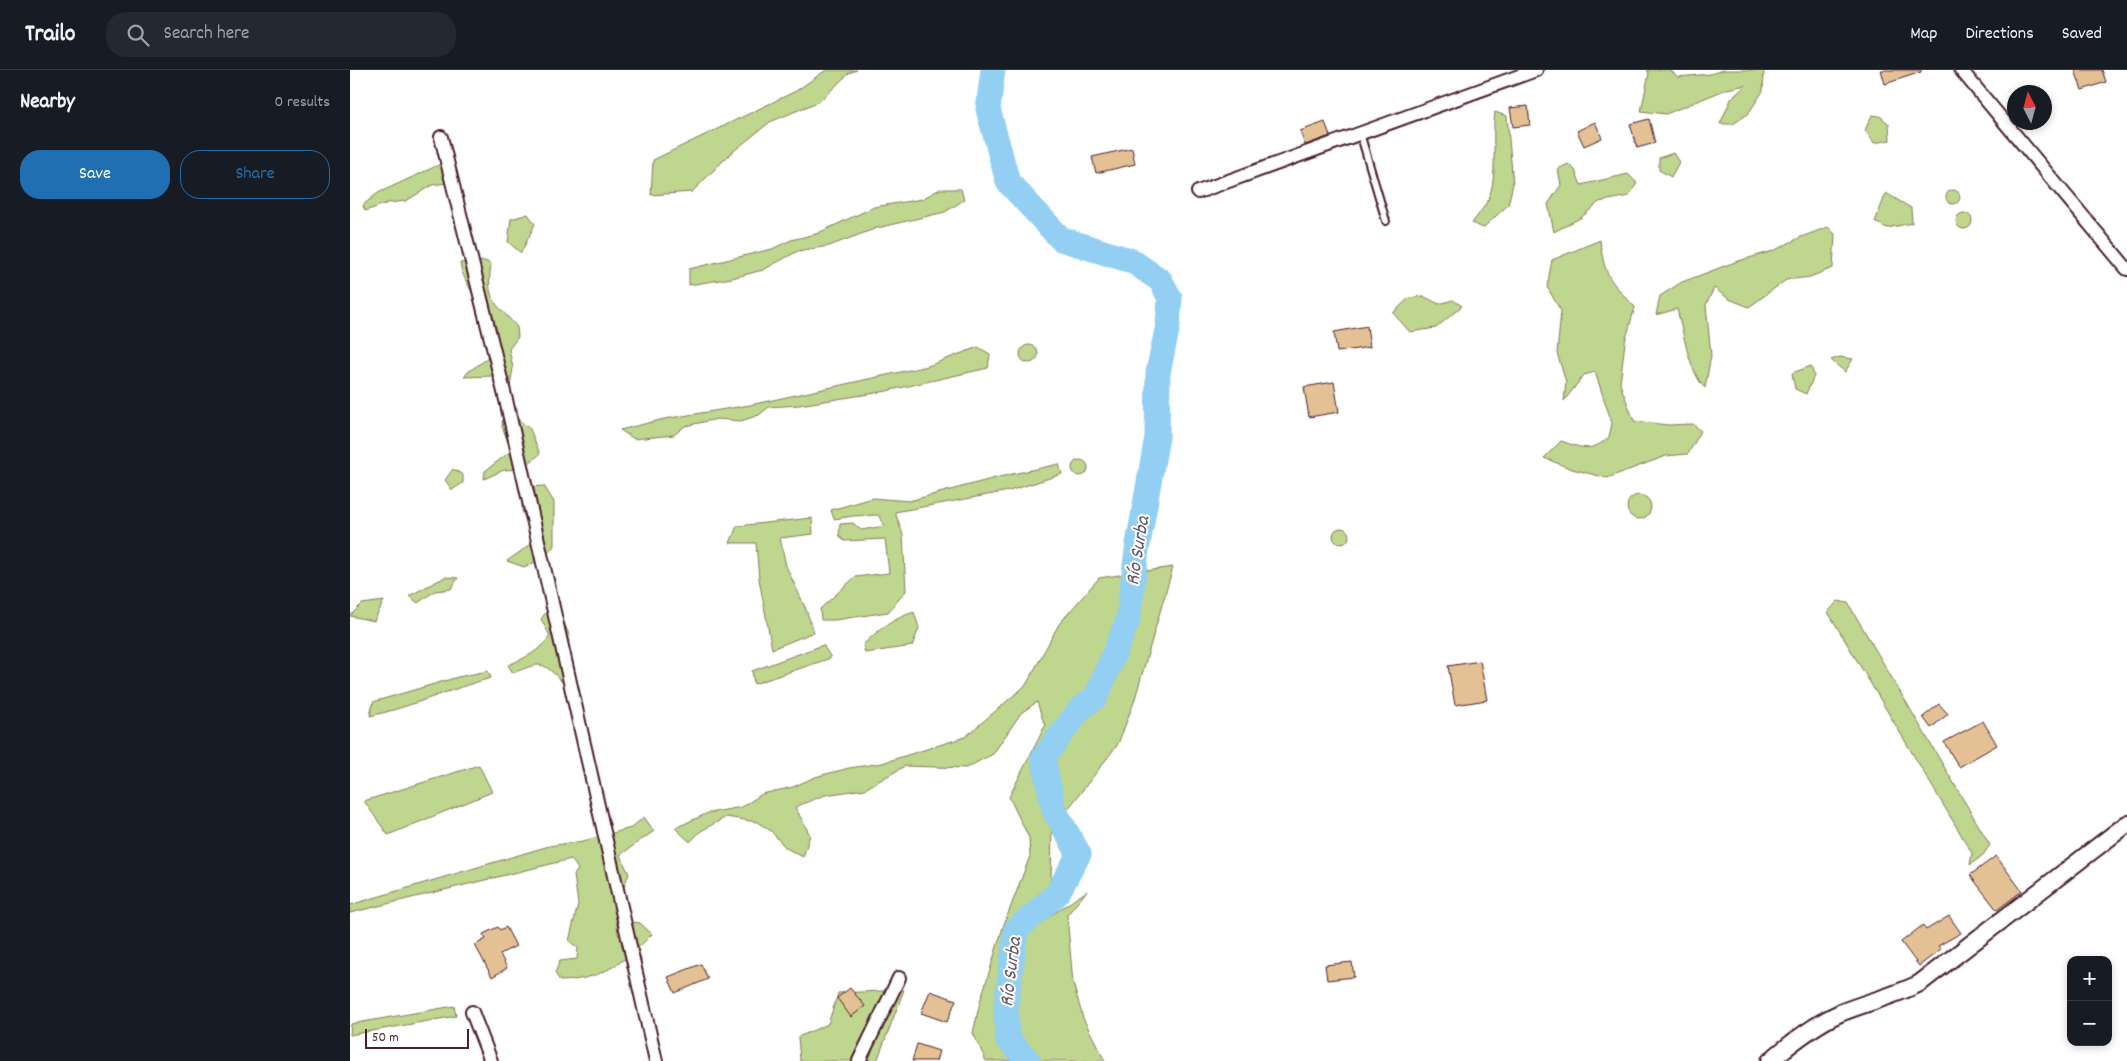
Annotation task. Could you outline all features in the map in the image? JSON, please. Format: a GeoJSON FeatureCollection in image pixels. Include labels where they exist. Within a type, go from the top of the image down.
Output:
{"type":"FeatureCollection","features":[{"type":"Feature","properties":{"kind":"street"},"geometry":{"type":"LineString","coordinates":[[1198,192],[1536,70]]}},
{"type":"Feature","properties":{"kind":"street"},"geometry":{"type":"LineString","coordinates":[[1961,70],[2127,269]]}},
{"type":"Feature","properties":{"kind":"street"},"geometry":{"type":"LineString","coordinates":[[440,137],[506,400],[656,1061]]}},
{"type":"Feature","properties":{"kind":"street"},"geometry":{"type":"LineString","coordinates":[[1770,1061],[1821,1024],[1840,1013],[1880,998],[1902,993],[1920,984],[2127,824]]}},
{"type":"Feature","properties":{"kind":"street"},"geometry":{"type":"LineString","coordinates":[[859,1061],[899,978]]}},
{"type":"Feature","properties":{"kind":"street"},"geometry":{"type":"LineString","coordinates":[[472,1012],[491,1061]]}},
{"type":"Feature","properties":{"kind":"lane"},"geometry":{"type":"LineString","coordinates":[[1360,134],[1386,221]]}},
{"type":"Feature","properties":{"kind":"green space"},"geometry":{"type":"Polygon","coordinates":[[[826,70],[857,70],[849,73],[820,101],[770,122],[730,154],[692,192],[651,195],[653,160],[796,91],[826,70]]]}},
{"type":"Feature","properties":{"kind":"green space"},"geometry":{"type":"Polygon","coordinates":[[[1647,70],[1670,70],[1678,77],[1710,74],[1723,70],[1764,70],[1763,91],[1748,114],[1733,124],[1720,124],[1731,99],[1746,85],[1727,89],[1666,114],[1641,111],[1649,73],[1647,70]]]}},
{"type":"Feature","properties":{"kind":"green space"},"geometry":{"type":"Polygon","coordinates":[[[1495,112],[1507,116],[1513,184],[1508,205],[1483,228],[1472,223],[1488,200],[1491,190],[1494,168],[1495,112]]]}},
{"type":"Feature","properties":{"kind":"green space"},"geometry":{"type":"Polygon","coordinates":[[[1872,115],[1880,116],[1889,124],[1890,140],[1874,143],[1865,130],[1872,115]]]}},
{"type":"Feature","properties":{"kind":"green space"},"geometry":{"type":"Polygon","coordinates":[[[1673,153],[1679,162],[1671,177],[1659,170],[1659,158],[1673,153]]]}},
{"type":"Feature","properties":{"kind":"green space"},"geometry":{"type":"Polygon","coordinates":[[[445,162],[456,170],[447,183],[432,185],[406,201],[388,203],[365,211],[363,205],[378,193],[445,162]]]}},
{"type":"Feature","properties":{"kind":"green space"},"geometry":{"type":"Polygon","coordinates":[[[1568,164],[1575,170],[1581,185],[1628,174],[1637,183],[1629,196],[1599,202],[1582,217],[1554,232],[1548,204],[1561,185],[1558,169],[1568,164]]]}},
{"type":"Feature","properties":{"kind":"green space"},"geometry":{"type":"Polygon","coordinates":[[[940,189],[961,189],[964,200],[945,212],[877,228],[829,246],[798,251],[763,270],[732,278],[689,285],[689,269],[772,249],[791,240],[816,234],[874,207],[922,199],[940,189]]]}},
{"type":"Feature","properties":{"kind":"green space"},"geometry":{"type":"Polygon","coordinates":[[[1950,190],[1956,190],[1960,197],[1956,204],[1950,204],[1946,200],[1946,194],[1950,190]]]}},
{"type":"Feature","properties":{"kind":"green space"},"geometry":{"type":"Polygon","coordinates":[[[1886,193],[1911,208],[1912,223],[1887,228],[1875,222],[1886,193]]]}},
{"type":"Feature","properties":{"kind":"green space"},"geometry":{"type":"Polygon","coordinates":[[[1961,213],[1967,213],[1972,218],[1970,227],[1961,229],[1956,224],[1956,218],[1961,213]]]}},
{"type":"Feature","properties":{"kind":"green space"},"geometry":{"type":"Polygon","coordinates":[[[528,214],[535,224],[521,253],[508,242],[511,219],[528,214]]]}},
{"type":"Feature","properties":{"kind":"green space"},"geometry":{"type":"Polygon","coordinates":[[[1828,227],[1835,234],[1833,268],[1810,277],[1786,280],[1749,307],[1729,299],[1714,288],[1706,305],[1711,355],[1705,388],[1699,381],[1691,362],[1677,309],[1656,315],[1660,296],[1682,282],[1735,262],[1773,251],[1801,237],[1828,227]]]}},
{"type":"Feature","properties":{"kind":"green space"},"geometry":{"type":"Polygon","coordinates":[[[1600,240],[1606,270],[1614,284],[1635,307],[1625,342],[1620,384],[1634,421],[1668,425],[1693,424],[1701,431],[1688,454],[1666,456],[1607,478],[1572,469],[1544,458],[1561,441],[1586,448],[1597,445],[1609,437],[1612,423],[1595,372],[1584,375],[1564,401],[1566,382],[1557,353],[1561,311],[1547,287],[1552,260],[1600,240]]]}},
{"type":"Feature","properties":{"kind":"green space"},"geometry":{"type":"Polygon","coordinates":[[[485,261],[491,264],[491,294],[497,305],[517,327],[518,337],[509,349],[513,368],[510,387],[499,391],[492,376],[464,377],[469,371],[487,359],[487,351],[482,318],[460,263],[485,261]]]}},
{"type":"Feature","properties":{"kind":"green space"},"geometry":{"type":"Polygon","coordinates":[[[1423,296],[1439,304],[1453,300],[1462,306],[1436,328],[1410,332],[1393,313],[1409,298],[1423,296]]]}},
{"type":"Feature","properties":{"kind":"green space"},"geometry":{"type":"Polygon","coordinates":[[[1025,345],[1033,345],[1038,350],[1036,361],[1025,363],[1020,358],[1020,350],[1025,345]]]}},
{"type":"Feature","properties":{"kind":"green space"},"geometry":{"type":"Polygon","coordinates":[[[978,347],[990,354],[988,368],[882,392],[799,405],[769,407],[759,415],[741,421],[717,419],[685,426],[674,435],[634,439],[620,430],[664,419],[750,405],[928,366],[978,347]]]}},
{"type":"Feature","properties":{"kind":"green space"},"geometry":{"type":"Polygon","coordinates":[[[1840,357],[1853,359],[1845,372],[1831,360],[1840,357]]]}},
{"type":"Feature","properties":{"kind":"green space"},"geometry":{"type":"Polygon","coordinates":[[[1811,366],[1814,376],[1806,394],[1795,389],[1792,373],[1811,366]]]}},
{"type":"Feature","properties":{"kind":"green space"},"geometry":{"type":"Polygon","coordinates":[[[504,408],[517,408],[519,420],[530,429],[540,454],[522,469],[504,470],[484,479],[485,471],[511,451],[502,426],[504,408]]]}},
{"type":"Feature","properties":{"kind":"green space"},"geometry":{"type":"Polygon","coordinates":[[[1077,460],[1083,460],[1088,465],[1086,474],[1077,476],[1072,471],[1072,465],[1077,460]]]}},
{"type":"Feature","properties":{"kind":"green space"},"geometry":{"type":"Polygon","coordinates":[[[1059,464],[1062,474],[1009,491],[895,512],[903,535],[906,591],[888,612],[835,620],[821,620],[820,609],[855,577],[889,573],[885,539],[844,541],[839,535],[840,524],[853,523],[861,530],[885,526],[878,515],[834,519],[831,510],[873,498],[909,501],[999,477],[1059,464]]]}},
{"type":"Feature","properties":{"kind":"green space"},"geometry":{"type":"Polygon","coordinates":[[[453,469],[463,475],[463,483],[452,490],[445,480],[453,469]]]}},
{"type":"Feature","properties":{"kind":"green space"},"geometry":{"type":"Polygon","coordinates":[[[544,486],[554,502],[554,546],[543,559],[524,567],[507,561],[531,544],[532,536],[522,511],[522,487],[544,486]]]}},
{"type":"Feature","properties":{"kind":"green space"},"geometry":{"type":"Polygon","coordinates":[[[1639,495],[1648,498],[1651,507],[1648,516],[1639,519],[1630,516],[1627,507],[1630,498],[1639,495]]]}},
{"type":"Feature","properties":{"kind":"green space"},"geometry":{"type":"Polygon","coordinates":[[[812,518],[813,534],[780,538],[786,566],[814,632],[772,649],[759,579],[756,543],[730,543],[737,526],[812,518]]]}},
{"type":"Feature","properties":{"kind":"green space"},"geometry":{"type":"Polygon","coordinates":[[[1341,528],[1347,530],[1349,536],[1347,542],[1341,544],[1335,542],[1333,536],[1335,530],[1341,528]]]}},
{"type":"Feature","properties":{"kind":"green space"},"geometry":{"type":"Polygon","coordinates":[[[1173,567],[1134,702],[1118,744],[1052,830],[1051,880],[1041,922],[1087,891],[1067,915],[1073,983],[1083,1018],[1105,1061],[986,1061],[973,1033],[980,1002],[1003,927],[1030,856],[1029,838],[1009,797],[1045,726],[1037,702],[1021,713],[993,754],[966,768],[905,766],[865,789],[825,795],[795,807],[810,835],[803,857],[786,848],[770,830],[757,822],[726,817],[701,831],[690,842],[675,828],[708,813],[742,807],[762,794],[793,787],[815,777],[849,768],[882,763],[965,737],[1026,685],[1059,624],[1099,578],[1173,567]]]}},
{"type":"Feature","properties":{"kind":"green space"},"geometry":{"type":"Polygon","coordinates":[[[445,577],[458,578],[451,589],[435,591],[418,603],[409,596],[445,577]]]}},
{"type":"Feature","properties":{"kind":"green space"},"geometry":{"type":"Polygon","coordinates":[[[555,600],[570,637],[565,656],[564,684],[542,665],[531,666],[513,673],[508,665],[526,657],[546,642],[550,636],[541,619],[555,600]]]}},
{"type":"Feature","properties":{"kind":"green space"},"geometry":{"type":"Polygon","coordinates":[[[384,601],[374,621],[350,616],[362,604],[384,601]]]}},
{"type":"Feature","properties":{"kind":"green space"},"geometry":{"type":"Polygon","coordinates":[[[1838,601],[1848,603],[1990,845],[1983,855],[1970,865],[1972,853],[1828,612],[1838,601]]]}},
{"type":"Feature","properties":{"kind":"green space"},"geometry":{"type":"Polygon","coordinates":[[[914,612],[919,628],[912,646],[865,653],[863,645],[875,634],[893,621],[914,612]]]}},
{"type":"Feature","properties":{"kind":"green space"},"geometry":{"type":"Polygon","coordinates":[[[823,645],[831,658],[754,684],[752,671],[823,645]]]}},
{"type":"Feature","properties":{"kind":"green space"},"geometry":{"type":"Polygon","coordinates":[[[488,671],[491,678],[370,716],[373,702],[458,677],[488,671]]]}},
{"type":"Feature","properties":{"kind":"green space"},"geometry":{"type":"Polygon","coordinates":[[[479,765],[492,792],[388,835],[364,801],[479,765]]]}},
{"type":"Feature","properties":{"kind":"green space"},"geometry":{"type":"Polygon","coordinates":[[[644,817],[654,831],[620,855],[629,874],[619,904],[617,927],[618,935],[630,932],[634,922],[640,923],[652,934],[622,961],[600,973],[574,980],[560,981],[555,973],[560,961],[577,959],[578,948],[569,941],[578,904],[574,875],[578,869],[571,859],[350,913],[350,905],[549,846],[583,841],[631,828],[644,817]]]}},
{"type":"Feature","properties":{"kind":"green space"},"geometry":{"type":"Polygon","coordinates":[[[904,990],[877,1061],[800,1061],[798,1037],[828,1024],[838,993],[904,990]]]}},
{"type":"Feature","properties":{"kind":"green space"},"geometry":{"type":"Polygon","coordinates":[[[454,1006],[456,1016],[350,1035],[351,1024],[454,1006]]]}},
{"type":"Feature","properties":{"kind":"building"},"geometry":{"type":"Polygon","coordinates":[[[1881,70],[1921,70],[1921,72],[1885,84],[1881,70]]]}},
{"type":"Feature","properties":{"kind":"building"},"geometry":{"type":"Polygon","coordinates":[[[2075,70],[2102,70],[2106,82],[2082,90],[2075,70]]]}},
{"type":"Feature","properties":{"kind":"building"},"geometry":{"type":"Polygon","coordinates":[[[1528,106],[1530,125],[1513,127],[1510,108],[1528,106]]]}},
{"type":"Feature","properties":{"kind":"building"},"geometry":{"type":"Polygon","coordinates":[[[1649,119],[1655,143],[1637,148],[1630,124],[1649,119]]]}},
{"type":"Feature","properties":{"kind":"building"},"geometry":{"type":"Polygon","coordinates":[[[1325,122],[1330,136],[1305,145],[1300,131],[1325,122]]]}},
{"type":"Feature","properties":{"kind":"building"},"geometry":{"type":"Polygon","coordinates":[[[1595,122],[1602,138],[1584,146],[1577,131],[1595,122]]]}},
{"type":"Feature","properties":{"kind":"building"},"geometry":{"type":"Polygon","coordinates":[[[1132,148],[1135,164],[1096,173],[1092,157],[1132,148]]]}},
{"type":"Feature","properties":{"kind":"building"},"geometry":{"type":"Polygon","coordinates":[[[1367,326],[1370,347],[1337,352],[1334,332],[1367,326]]]}},
{"type":"Feature","properties":{"kind":"building"},"geometry":{"type":"Polygon","coordinates":[[[1334,382],[1339,412],[1309,417],[1304,387],[1334,382]]]}},
{"type":"Feature","properties":{"kind":"building"},"geometry":{"type":"Polygon","coordinates":[[[1480,661],[1487,700],[1455,705],[1448,666],[1480,661]]]}},
{"type":"Feature","properties":{"kind":"building"},"geometry":{"type":"Polygon","coordinates":[[[1939,704],[1948,714],[1931,728],[1923,717],[1939,704]]]}},
{"type":"Feature","properties":{"kind":"building"},"geometry":{"type":"Polygon","coordinates":[[[1983,721],[1997,745],[1959,767],[1944,742],[1983,721]]]}},
{"type":"Feature","properties":{"kind":"building"},"geometry":{"type":"Polygon","coordinates":[[[1996,856],[2022,891],[1997,910],[1970,875],[1996,856]]]}},
{"type":"Feature","properties":{"kind":"building"},"geometry":{"type":"Polygon","coordinates":[[[1949,916],[1961,933],[1938,946],[1941,949],[1919,966],[1901,942],[1923,925],[1926,930],[1949,916]]]}},
{"type":"Feature","properties":{"kind":"building"},"geometry":{"type":"Polygon","coordinates":[[[498,927],[500,930],[506,927],[516,946],[500,954],[507,968],[492,977],[475,945],[486,939],[483,934],[498,927]]]}},
{"type":"Feature","properties":{"kind":"building"},"geometry":{"type":"Polygon","coordinates":[[[1352,962],[1354,977],[1327,980],[1325,965],[1352,962]]]}},
{"type":"Feature","properties":{"kind":"building"},"geometry":{"type":"Polygon","coordinates":[[[701,964],[708,979],[675,993],[668,977],[701,964]]]}},
{"type":"Feature","properties":{"kind":"building"},"geometry":{"type":"Polygon","coordinates":[[[850,988],[865,1006],[851,1017],[837,998],[850,988]]]}},
{"type":"Feature","properties":{"kind":"building"},"geometry":{"type":"Polygon","coordinates":[[[930,991],[956,1000],[947,1022],[921,1013],[930,991]]]}},
{"type":"Feature","properties":{"kind":"building"},"geometry":{"type":"Polygon","coordinates":[[[917,1044],[939,1051],[936,1061],[912,1061],[917,1044]]]}},
{"type":"Feature","properties":{"kind":"waterway","name":"Río Surba"},"geometry":{"type":"LineString","coordinates":[[993,70],[988,109],[1008,182],[1061,239],[1132,261],[1160,280],[1170,298],[1168,325],[1158,373],[1157,437],[1137,550],[1128,620],[1096,697],[1081,708],[1043,758],[1054,810],[1079,854],[1057,894],[1016,930],[1006,1006],[1007,1038],[1028,1061]]}}]}
